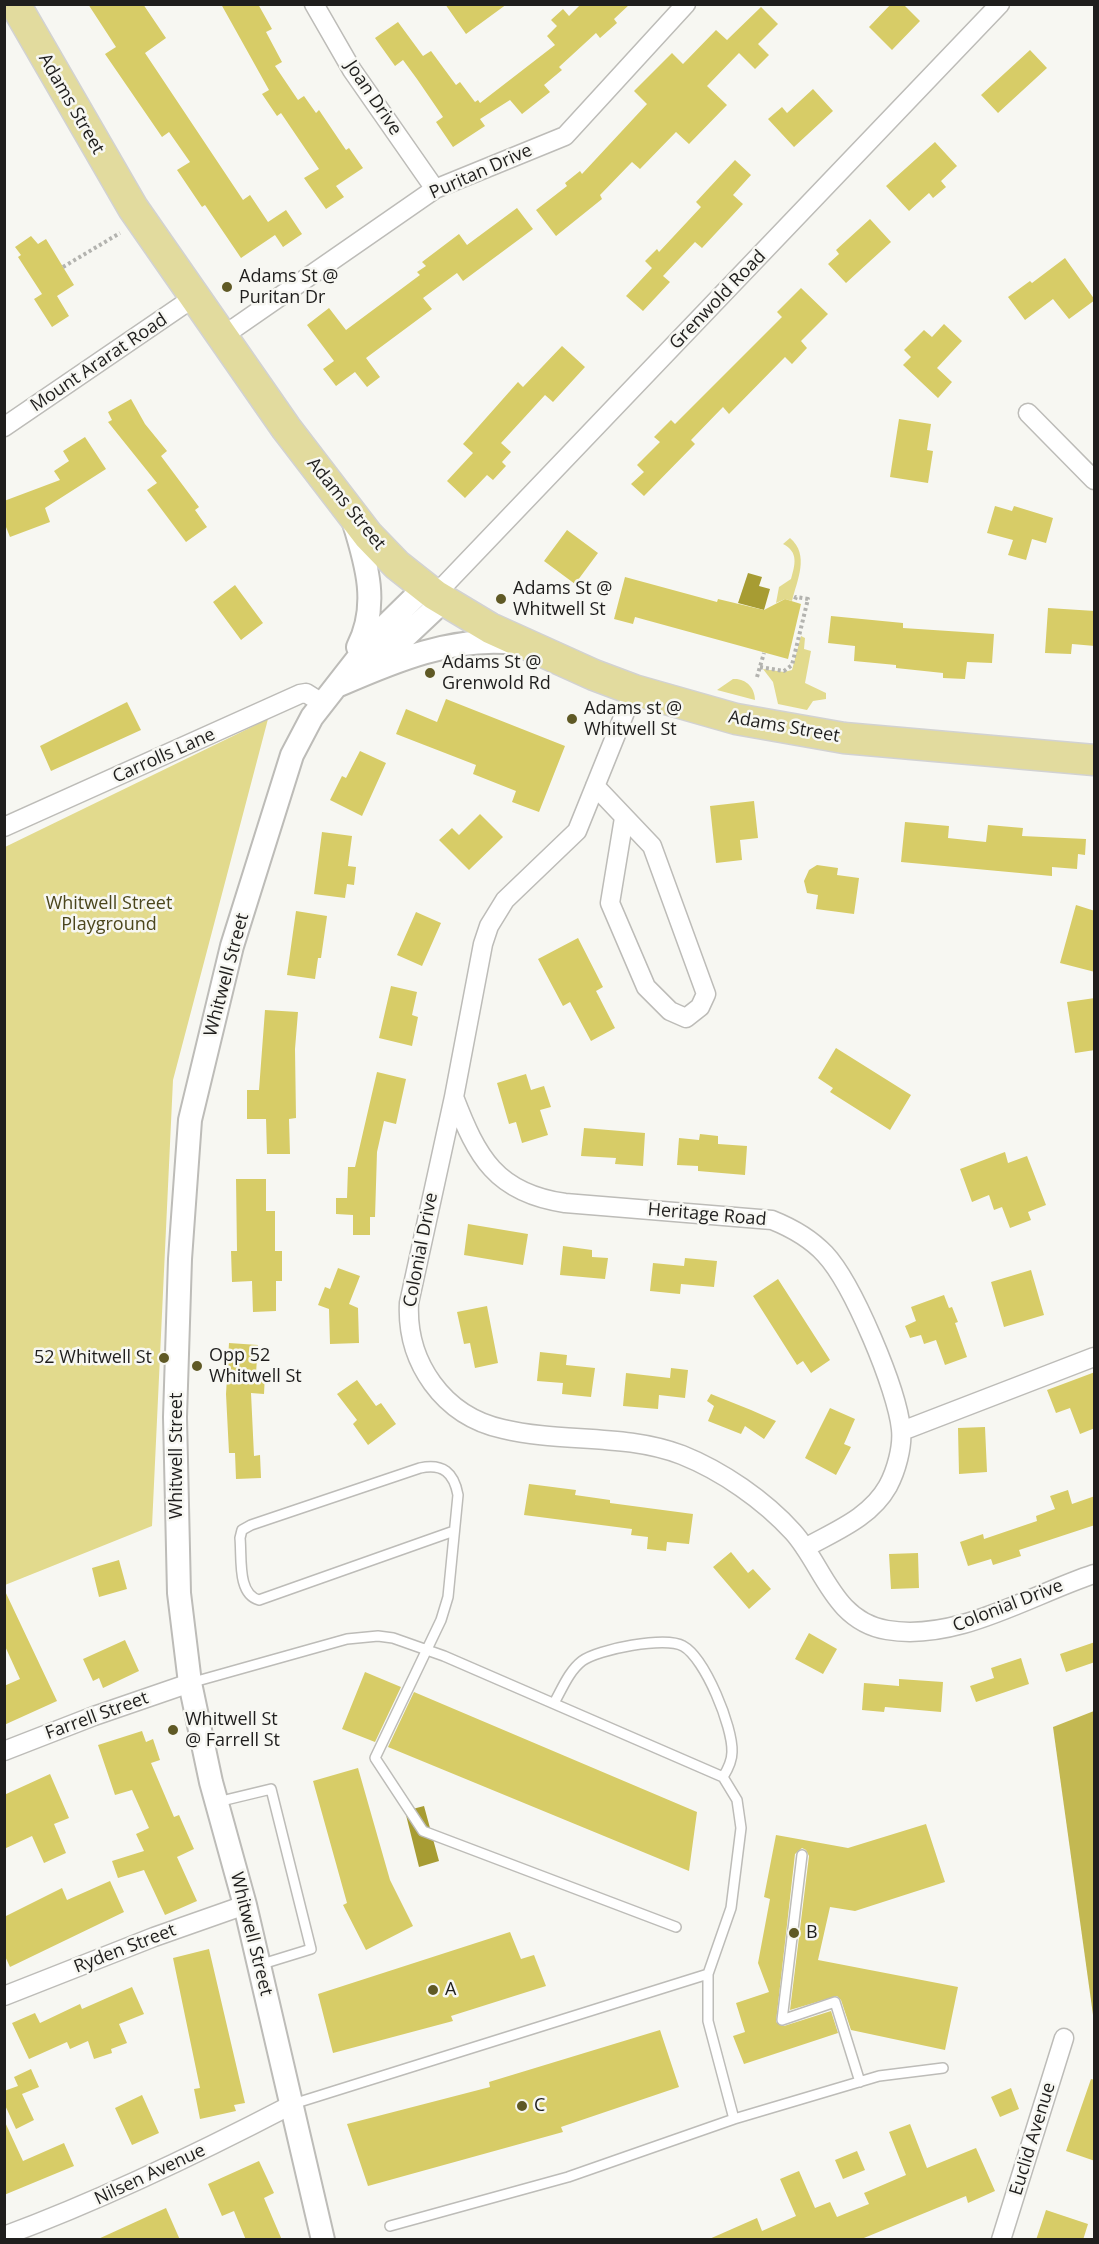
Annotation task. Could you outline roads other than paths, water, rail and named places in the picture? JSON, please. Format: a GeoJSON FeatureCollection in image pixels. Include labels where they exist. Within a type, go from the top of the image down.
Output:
{"type":"FeatureCollection","features":[{"type":"Feature","properties":{"kind":"main road","name":"Adams Street"},"geometry":{"type":"LineString","coordinates":[[15,4],[117,181],[194,298],[286,428],[352,517],[386,554],[434,595],[523,644],[634,690],[704,711],[779,728],[880,741],[1095,760]]}},
{"type":"Feature","properties":{"kind":"street","name":"Joan Drive"},"geometry":{"type":"LineString","coordinates":[[314,4],[352,70],[435,189]]}},
{"type":"Feature","properties":{"kind":"street","name":"Puritan Drive"},"geometry":{"type":"LineString","coordinates":[[223,336],[435,189],[566,136],[686,4]]}},
{"type":"Feature","properties":{"kind":"street","name":"Grenwold Road"},"geometry":{"type":"LineString","coordinates":[[434,595],[1000,4]]}},
{"type":"Feature","properties":{"kind":"street","name":"Mount Ararat Road"},"geometry":{"type":"LineString","coordinates":[[4,427],[194,298]]}},
{"type":"Feature","properties":{"kind":"street"},"geometry":{"type":"LineString","coordinates":[[1028,413],[1095,480]]}},
{"type":"Feature","properties":{"kind":"street"},"geometry":{"type":"LineString","coordinates":[[338,686],[366,632],[370,613],[366,563],[352,517]]}},
{"type":"Feature","properties":{"kind":"street","name":"Whitwell Street"},"geometry":{"type":"LineString","coordinates":[[323,2240],[245,1905],[216,1802],[190,1683],[179,1593],[175,1418],[180,1259],[190,1120],[232,946],[297,743],[322,703],[338,686],[392,649],[434,595]]}},
{"type":"Feature","properties":{"kind":"street"},"geometry":{"type":"LineString","coordinates":[[338,686],[399,660],[439,649],[473,644],[523,644]]}},
{"type":"Feature","properties":{"kind":"street","name":"Colonial Drive"},"geometry":{"type":"LineString","coordinates":[[634,690],[577,831],[515,889],[497,910],[489,926],[477,966],[454,1097],[409,1303],[410,1334],[422,1369],[433,1385],[459,1409],[502,1429],[638,1443],[682,1455],[731,1481],[783,1522],[805,1548],[830,1592],[858,1618],[885,1630],[913,1632],[947,1630],[1095,1574]]}},
{"type":"Feature","properties":{"kind":"street","name":"Carrolls Lane"},"geometry":{"type":"LineString","coordinates":[[4,827],[300,694],[306,693],[322,703]]}},
{"type":"Feature","properties":{"kind":"street"},"geometry":{"type":"LineString","coordinates":[[595,786],[652,846],[706,994],[700,1007],[686,1018],[670,1011],[646,987],[610,903],[624,818]]}},
{"type":"Feature","properties":{"kind":"street","name":"Heritage Road"},"geometry":{"type":"LineString","coordinates":[[454,1097],[470,1140],[483,1159],[505,1179],[532,1196],[565,1203],[758,1217],[789,1227],[813,1243],[838,1269],[857,1304],[897,1405],[902,1431],[894,1472],[879,1501],[858,1518],[805,1548]]}},
{"type":"Feature","properties":{"kind":"street"},"geometry":{"type":"LineString","coordinates":[[902,1431],[1095,1358]]}},
{"type":"Feature","properties":{"kind":"street","name":"Farrell Street"},"geometry":{"type":"LineString","coordinates":[[4,1751],[94,1716],[190,1683]]}},
{"type":"Feature","properties":{"kind":"street","name":"Ryden Street"},"geometry":{"type":"LineString","coordinates":[[4,1996],[245,1905]]}},
{"type":"Feature","properties":{"kind":"street","name":"Euclid Avenue"},"geometry":{"type":"LineString","coordinates":[[1003,2235],[1064,2038]]}},
{"type":"Feature","properties":{"kind":"street","name":"Nilsen Avenue"},"geometry":{"type":"LineString","coordinates":[[4,2236],[69,2212],[142,2180],[291,2105]]}},
{"type":"Feature","properties":{"kind":"street"},"geometry":{"type":"LineString","coordinates":[[984,2240],[1003,2235]]}},
{"type":"Feature","properties":{"kind":"lane"},"geometry":{"type":"LineString","coordinates":[[454,1531],[259,1600],[250,1598],[244,1590],[240,1538],[242,1530],[420,1468],[432,1466],[443,1468],[456,1483],[458,1495],[448,1597],[441,1620],[375,1758],[423,1831],[676,1927]]}},
{"type":"Feature","properties":{"kind":"lane"},"geometry":{"type":"LineString","coordinates":[[190,1683],[363,1636],[393,1638],[554,1703],[723,1778],[737,1800],[741,1828],[731,1908],[708,1974],[708,2021],[734,2119]]}},
{"type":"Feature","properties":{"kind":"lane"},"geometry":{"type":"LineString","coordinates":[[554,1703],[572,1670],[595,1653],[669,1641],[682,1646],[694,1654],[706,1672],[731,1737],[733,1753],[723,1778]]}},
{"type":"Feature","properties":{"kind":"lane"},"geometry":{"type":"LineString","coordinates":[[216,1802],[271,1789],[310,1949],[259,1965]]}},
{"type":"Feature","properties":{"kind":"lane"},"geometry":{"type":"LineString","coordinates":[[802,1855],[782,2020],[835,2002],[860,2082]]}},
{"type":"Feature","properties":{"kind":"lane"},"geometry":{"type":"LineString","coordinates":[[291,2105],[708,1974]]}},
{"type":"Feature","properties":{"kind":"lane"},"geometry":{"type":"LineString","coordinates":[[390,2226],[568,2177],[734,2119],[879,2076],[943,2068]]}},
{"type":"Feature","properties":{"kind":"place","name":"Adams St @ Puritan Dr"},"geometry":{"type":"Point","coordinates":[227,287]}},
{"type":"Feature","properties":{"kind":"place","name":"Adams St @ Whitwell St"},"geometry":{"type":"Point","coordinates":[501,599]}},
{"type":"Feature","properties":{"kind":"place","name":"Adams St @ Grenwold Rd"},"geometry":{"type":"Point","coordinates":[430,673]}},
{"type":"Feature","properties":{"kind":"place","name":"Adams st @ Whitwell St"},"geometry":{"type":"Point","coordinates":[572,719]}},
{"type":"Feature","properties":{"kind":"place","name":"52 Whitwell St"},"geometry":{"type":"Point","coordinates":[164,1358]}},
{"type":"Feature","properties":{"kind":"place","name":"Opp 52 Whitwell St"},"geometry":{"type":"Point","coordinates":[197,1366]}},
{"type":"Feature","properties":{"kind":"place","name":"Whitwell St @ Farrell St"},"geometry":{"type":"Point","coordinates":[173,1730]}},
{"type":"Feature","properties":{"kind":"place","name":"B"},"geometry":{"type":"Point","coordinates":[794,1933]}},
{"type":"Feature","properties":{"kind":"place","name":"A"},"geometry":{"type":"Point","coordinates":[433,1990]}},
{"type":"Feature","properties":{"kind":"place","name":"C"},"geometry":{"type":"Point","coordinates":[522,2106]}},
{"type":"Feature","properties":{"kind":"park label","name":"Whitwell Street Playground"},"geometry":{"type":"Point","coordinates":[109,914]}}]}
